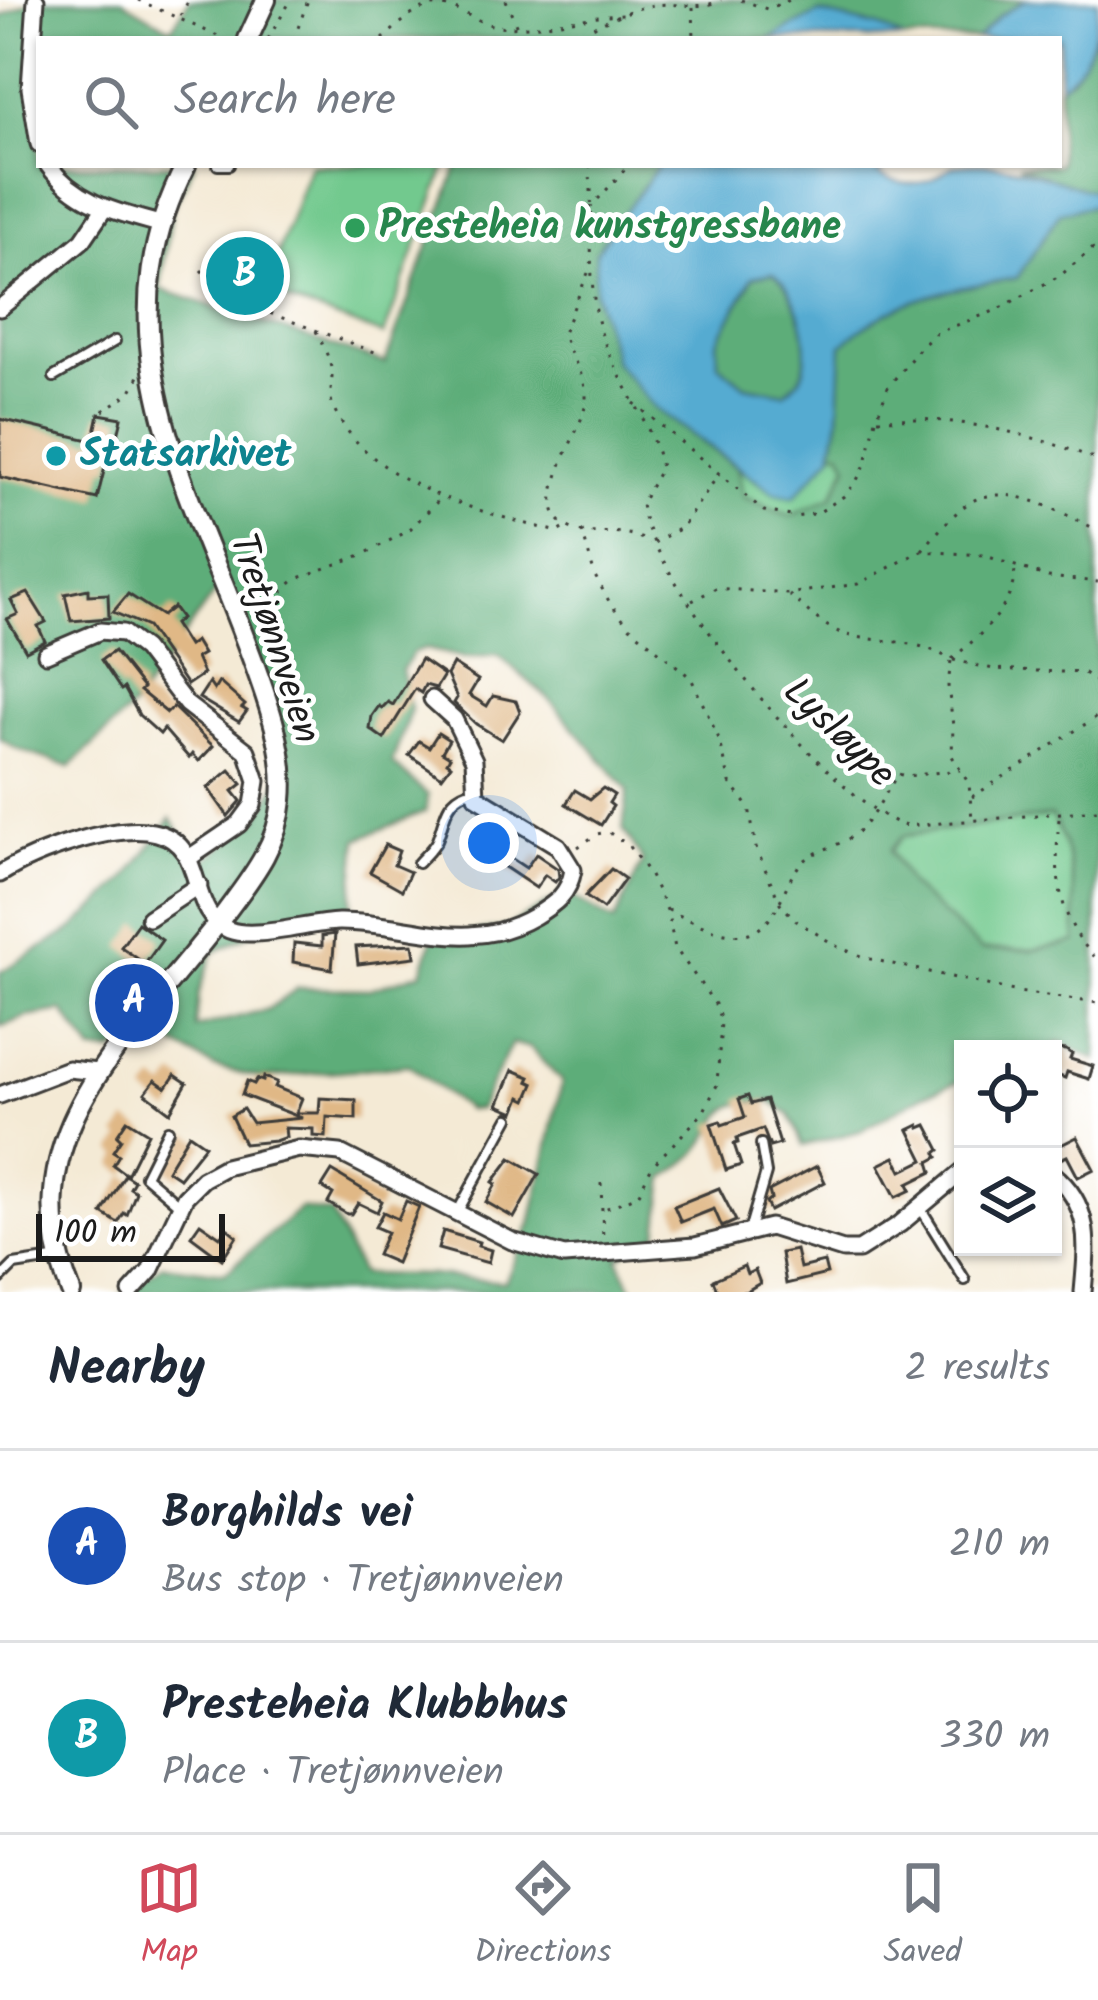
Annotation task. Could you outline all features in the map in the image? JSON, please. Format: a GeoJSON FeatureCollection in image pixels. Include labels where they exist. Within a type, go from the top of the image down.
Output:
{"type":"FeatureCollection","features":[{"type":"Feature","properties":{"kind":"street"},"geometry":{"type":"LineString","coordinates":[[36,0],[30,75],[36,121]]}},
{"type":"Feature","properties":{"kind":"street"},"geometry":{"type":"LineString","coordinates":[[249,36],[266,0]]}},
{"type":"Feature","properties":{"kind":"street"},"geometry":{"type":"LineString","coordinates":[[52,168],[74,193],[104,208],[160,224]]}},
{"type":"Feature","properties":{"kind":"street","name":"Tretjønnveien"},"geometry":{"type":"LineString","coordinates":[[71,1292],[55,1210],[57,1166],[76,1107],[98,1072],[218,924],[268,849],[280,814],[282,776],[261,682],[172,455],[147,346],[148,302],[160,224],[185,168]]}},
{"type":"Feature","properties":{"kind":"street"},"geometry":{"type":"LineString","coordinates":[[0,308],[83,240],[104,208]]}},
{"type":"Feature","properties":{"kind":"street"},"geometry":{"type":"LineString","coordinates":[[46,654],[100,631],[123,633],[144,649],[186,704],[247,752],[257,781],[253,805],[239,824],[189,858]]}},
{"type":"Feature","properties":{"kind":"street"},"geometry":{"type":"LineString","coordinates":[[0,874],[54,850],[124,832],[155,832],[180,845],[206,909],[218,924],[236,932],[336,922],[488,936],[522,924],[559,900],[571,883],[573,870],[567,855],[476,796],[474,760],[454,719],[431,699]]}},
{"type":"Feature","properties":{"kind":"street"},"geometry":{"type":"LineString","coordinates":[[148,918],[199,885]]}},
{"type":"Feature","properties":{"kind":"street"},"geometry":{"type":"LineString","coordinates":[[0,1095],[68,1069],[98,1072]]}},
{"type":"Feature","properties":{"kind":"street"},"geometry":{"type":"LineString","coordinates":[[131,1292],[150,1271],[180,1206],[214,1171],[257,1157],[315,1148],[356,1159],[532,1249],[564,1256],[694,1246],[779,1228],[843,1250],[859,1250],[878,1241],[954,1179]]}},
{"type":"Feature","properties":{"kind":"street"},"geometry":{"type":"LineString","coordinates":[[1062,1182],[1081,1210],[1089,1246],[1092,1270],[1083,1292]]}},
{"type":"Feature","properties":{"kind":"lane"},"geometry":{"type":"LineString","coordinates":[[54,377],[115,341]]}},
{"type":"Feature","properties":{"kind":"lane"},"geometry":{"type":"LineString","coordinates":[[418,863],[437,840],[441,821],[457,796],[467,792],[476,796]]}},
{"type":"Feature","properties":{"kind":"lane"},"geometry":{"type":"LineString","coordinates":[[458,1211],[509,1118]]}},
{"type":"Feature","properties":{"kind":"lane"},"geometry":{"type":"LineString","coordinates":[[168,1130],[145,1177],[180,1206]]}},
{"type":"Feature","properties":{"kind":"lane"},"geometry":{"type":"LineString","coordinates":[[748,1233],[766,1173],[761,1144]]}},
{"type":"Feature","properties":{"kind":"lane"},"geometry":{"type":"LineString","coordinates":[[920,1208],[965,1280]]}},
{"type":"Feature","properties":{"kind":"lane"},"geometry":{"type":"LineString","coordinates":[[0,1279],[14,1264],[62,1258]]}},
{"type":"Feature","properties":{"kind":"path"},"geometry":{"type":"LineString","coordinates":[[138,0],[218,36]]}},
{"type":"Feature","properties":{"kind":"path"},"geometry":{"type":"LineString","coordinates":[[180,18],[189,0]]}},
{"type":"Feature","properties":{"kind":"path"},"geometry":{"type":"LineString","coordinates":[[270,36],[291,0]]}},
{"type":"Feature","properties":{"kind":"path"},"geometry":{"type":"LineString","coordinates":[[295,36],[308,0]]}},
{"type":"Feature","properties":{"kind":"path"},"geometry":{"type":"LineString","coordinates":[[386,36],[439,0]]}},
{"type":"Feature","properties":{"kind":"path"},"geometry":{"type":"LineString","coordinates":[[506,0],[520,36]]}},
{"type":"Feature","properties":{"kind":"path"},"geometry":{"type":"LineString","coordinates":[[579,36],[658,4],[710,5],[722,0]]}},
{"type":"Feature","properties":{"kind":"path"},"geometry":{"type":"LineString","coordinates":[[742,0],[767,9],[790,0]]}},
{"type":"Feature","properties":{"kind":"path"},"geometry":{"type":"LineString","coordinates":[[432,5],[460,9],[492,26],[533,28],[627,14]]}},
{"type":"Feature","properties":{"kind":"path"},"geometry":{"type":"LineString","coordinates":[[693,5],[694,36]]}},
{"type":"Feature","properties":{"kind":"path"},"geometry":{"type":"LineString","coordinates":[[589,168],[588,273],[603,339],[661,468],[641,504],[652,544]]}},
{"type":"Feature","properties":{"kind":"path"},"geometry":{"type":"LineString","coordinates":[[590,208],[626,168]]}},
{"type":"Feature","properties":{"kind":"path"},"geometry":{"type":"LineString","coordinates":[[632,402],[764,511],[796,517],[818,513],[844,496],[856,480],[888,388],[937,333],[1013,302],[1061,275],[1098,244]]}},
{"type":"Feature","properties":{"kind":"path"},"geometry":{"type":"LineString","coordinates":[[255,258],[269,264]]}},
{"type":"Feature","properties":{"kind":"path"},"geometry":{"type":"LineString","coordinates":[[201,270],[226,297],[380,354]]}},
{"type":"Feature","properties":{"kind":"path"},"geometry":{"type":"LineString","coordinates":[[588,273],[563,333],[583,373],[586,397],[581,423],[554,484],[559,520],[582,531],[617,530],[652,544]]}},
{"type":"Feature","properties":{"kind":"path"},"geometry":{"type":"LineString","coordinates":[[316,332],[332,375],[328,395],[337,416],[385,470],[405,482],[558,532],[567,527]]}},
{"type":"Feature","properties":{"kind":"path"},"geometry":{"type":"LineString","coordinates":[[103,411],[130,394],[139,374]]}},
{"type":"Feature","properties":{"kind":"path"},"geometry":{"type":"LineString","coordinates":[[876,419],[927,417],[1037,436],[1098,460]]}},
{"type":"Feature","properties":{"kind":"path"},"geometry":{"type":"LineString","coordinates":[[652,544],[682,527],[720,474]]}},
{"type":"Feature","properties":{"kind":"path"},"geometry":{"type":"LineString","coordinates":[[249,622],[296,579],[409,531],[443,495]]}},
{"type":"Feature","properties":{"kind":"path"},"geometry":{"type":"LineString","coordinates":[[691,602],[716,588],[787,593],[858,584],[921,551],[965,505],[988,495],[1026,498],[1098,530]]}},
{"type":"Feature","properties":{"kind":"path"},"geometry":{"type":"LineString","coordinates":[[582,531],[595,576],[610,603],[629,626],[691,678],[720,741],[730,783],[749,807],[756,848],[780,903],[796,920],[838,947],[866,958],[1018,992],[1098,1004]]}},
{"type":"Feature","properties":{"kind":"path","name":"Lysløype"},"geometry":{"type":"LineString","coordinates":[[652,544],[783,728],[906,826],[1098,810]]}},
{"type":"Feature","properties":{"kind":"path"},"geometry":{"type":"LineString","coordinates":[[921,551],[983,555],[1048,578],[1098,582]]}},
{"type":"Feature","properties":{"kind":"path"},"geometry":{"type":"LineString","coordinates":[[973,822],[969,784],[952,756],[951,660],[997,618],[1015,588],[1016,566]]}},
{"type":"Feature","properties":{"kind":"path"},"geometry":{"type":"LineString","coordinates":[[787,593],[827,626],[849,636],[932,647],[951,660],[992,669],[1084,673],[1098,683]]}},
{"type":"Feature","properties":{"kind":"path"},"geometry":{"type":"LineString","coordinates":[[970,798],[1098,716]]}},
{"type":"Feature","properties":{"kind":"path"},"geometry":{"type":"LineString","coordinates":[[667,910],[712,929],[746,934],[766,924],[795,870],[815,850],[848,840],[898,774],[960,770]]}},
{"type":"Feature","properties":{"kind":"path"},"geometry":{"type":"LineString","coordinates":[[1059,815],[1058,887],[1068,922],[1098,961]]}},
{"type":"Feature","properties":{"kind":"path"},"geometry":{"type":"LineString","coordinates":[[567,855],[597,834],[617,835],[647,872],[667,910],[675,948],[715,1004],[721,1021],[721,1071],[703,1113],[652,1166],[638,1195],[600,1211]]}},
{"type":"Feature","properties":{"kind":"path"},"geometry":{"type":"LineString","coordinates":[[601,1183],[605,1254]]}},
{"type":"Feature","properties":{"kind":"green space"},"geometry":{"type":"Polygon","coordinates":[[[35,0],[122,0],[171,29],[189,0],[1026,0],[999,16],[980,36],[898,36],[819,13],[775,36],[36,36],[36,168],[192,168],[172,209],[160,289],[385,363],[457,168],[657,168],[596,251],[655,408],[737,468],[743,497],[790,516],[832,497],[848,465],[841,451],[833,451],[841,345],[881,316],[923,298],[1017,278],[1060,212],[1098,205],[1096,1060],[1062,1040],[954,1040],[954,1083],[860,1131],[803,1146],[790,1115],[770,1101],[738,1104],[722,1115],[696,1154],[665,1179],[658,1233],[618,1258],[634,1292],[123,1292],[163,1265],[225,1273],[301,1208],[331,1213],[361,1274],[505,1282],[531,1224],[562,1082],[530,1048],[512,1043],[479,1109],[467,1110],[409,1065],[261,1078],[214,1067],[149,1030],[113,1052],[93,1052],[63,1011],[0,1027],[0,972],[73,929],[127,878],[171,818],[199,865],[259,817],[285,770],[223,581],[132,708],[70,767],[17,749],[0,738],[0,17],[35,0]],[[426,649],[413,653],[402,670],[411,709],[392,763],[428,795],[426,811],[358,839],[351,913],[252,933],[213,953],[199,993],[196,1028],[268,1009],[298,988],[370,989],[422,972],[433,938],[507,927],[566,893],[614,922],[643,861],[623,829],[628,790],[547,697],[498,655],[465,658],[426,649]],[[1051,816],[903,836],[890,851],[910,885],[982,950],[1035,950],[1076,942],[1069,861],[1051,816]]]}},
{"type":"Feature","properties":{"kind":"green space"},"geometry":{"type":"Polygon","coordinates":[[[1098,33],[1098,192],[1026,168],[1062,168],[1062,84],[1072,77],[1098,33]]]}},
{"type":"Feature","properties":{"kind":"green space","name":"Presteheia kunstgressbane"},"geometry":{"type":"Polygon","coordinates":[[[309,168],[445,168],[384,335],[264,292],[309,168]]]}},
{"type":"Feature","properties":{"kind":"green space"},"geometry":{"type":"Polygon","coordinates":[[[773,273],[797,307],[805,339],[804,369],[784,393],[745,386],[718,365],[717,342],[754,276],[773,273]]]}},
{"type":"Feature","properties":{"kind":"green space"},"geometry":{"type":"Polygon","coordinates":[[[833,451],[841,451],[848,464],[832,497],[791,516],[743,497],[737,468],[774,493],[794,497],[833,451]]]}},
{"type":"Feature","properties":{"kind":"green space"},"geometry":{"type":"Polygon","coordinates":[[[1051,816],[1069,861],[1076,943],[1035,950],[982,950],[910,885],[890,850],[903,836],[1051,816]]]}},
{"type":"Feature","properties":{"kind":"water"},"geometry":{"type":"Polygon","coordinates":[[[1026,0],[1098,0],[1089,48],[1062,83],[1062,36],[980,36],[999,16],[1026,0]]]}},
{"type":"Feature","properties":{"kind":"water"},"geometry":{"type":"Polygon","coordinates":[[[819,13],[898,36],[775,36],[819,13]]]}},
{"type":"Feature","properties":{"kind":"water"},"geometry":{"type":"Polygon","coordinates":[[[657,168],[888,168],[877,173],[911,183],[932,179],[948,168],[1014,168],[1098,192],[1098,205],[1060,212],[1017,278],[946,291],[902,306],[842,345],[839,419],[832,455],[794,497],[774,493],[655,408],[615,362],[595,292],[596,251],[657,168]],[[773,273],[753,277],[717,342],[718,364],[745,386],[784,393],[799,380],[805,339],[790,292],[773,273]]]}},
{"type":"Feature","properties":{"kind":"building"},"geometry":{"type":"Polygon","coordinates":[[[236,255],[264,265],[253,297],[225,287],[236,255]]]}},
{"type":"Feature","properties":{"kind":"building","name":"Statsarkivet"},"geometry":{"type":"Polygon","coordinates":[[[99,414],[122,418],[97,499],[0,477],[0,419],[93,441],[99,414]]]}},
{"type":"Feature","properties":{"kind":"building"},"geometry":{"type":"Polygon","coordinates":[[[88,589],[88,595],[108,594],[109,618],[71,621],[65,594],[88,589]]]}},
{"type":"Feature","properties":{"kind":"building"},"geometry":{"type":"Polygon","coordinates":[[[28,593],[46,622],[38,626],[45,641],[26,651],[7,619],[18,614],[11,600],[28,593]]]}},
{"type":"Feature","properties":{"kind":"building"},"geometry":{"type":"Polygon","coordinates":[[[128,594],[162,616],[173,607],[181,618],[174,624],[188,646],[195,641],[203,654],[196,658],[203,674],[187,685],[147,627],[113,612],[128,594]]]}},
{"type":"Feature","properties":{"kind":"building"},"geometry":{"type":"Polygon","coordinates":[[[114,651],[143,688],[140,691],[167,713],[173,707],[213,746],[199,761],[192,754],[189,758],[164,729],[160,734],[139,715],[101,660],[114,651]]]}},
{"type":"Feature","properties":{"kind":"building"},"geometry":{"type":"Polygon","coordinates":[[[421,659],[444,675],[436,688],[425,685],[421,693],[415,689],[384,739],[370,729],[372,716],[379,706],[393,705],[421,659]]]}},
{"type":"Feature","properties":{"kind":"building"},"geometry":{"type":"Polygon","coordinates":[[[453,664],[478,680],[469,695],[487,706],[493,696],[516,701],[520,712],[502,740],[454,703],[457,698],[447,675],[453,664]]]}},
{"type":"Feature","properties":{"kind":"building"},"geometry":{"type":"Polygon","coordinates":[[[219,682],[245,705],[242,708],[247,711],[239,722],[199,698],[209,683],[214,690],[219,682]]]}},
{"type":"Feature","properties":{"kind":"building"},"geometry":{"type":"Polygon","coordinates":[[[438,733],[449,740],[442,752],[450,757],[451,765],[442,777],[409,755],[419,741],[429,747],[438,733]]]}},
{"type":"Feature","properties":{"kind":"building"},"geometry":{"type":"Polygon","coordinates":[[[230,770],[242,784],[233,791],[241,801],[228,816],[208,788],[230,770]]]}},
{"type":"Feature","properties":{"kind":"building"},"geometry":{"type":"Polygon","coordinates":[[[603,788],[614,795],[601,825],[566,804],[575,790],[590,799],[603,788]]]}},
{"type":"Feature","properties":{"kind":"building"},"geometry":{"type":"Polygon","coordinates":[[[385,845],[399,851],[394,865],[410,872],[402,890],[370,872],[385,845]]]}},
{"type":"Feature","properties":{"kind":"building"},"geometry":{"type":"Polygon","coordinates":[[[494,847],[526,868],[536,854],[558,869],[559,877],[555,882],[545,875],[536,888],[488,856],[494,847]]]}},
{"type":"Feature","properties":{"kind":"building"},"geometry":{"type":"Polygon","coordinates":[[[611,869],[625,879],[603,909],[585,896],[611,869]]]}},
{"type":"Feature","properties":{"kind":"building"},"geometry":{"type":"Polygon","coordinates":[[[138,923],[162,940],[145,964],[121,947],[138,923]]]}},
{"type":"Feature","properties":{"kind":"building"},"geometry":{"type":"Polygon","coordinates":[[[335,934],[332,969],[293,962],[294,943],[322,946],[322,936],[335,934]]]}},
{"type":"Feature","properties":{"kind":"building"},"geometry":{"type":"Polygon","coordinates":[[[413,944],[415,957],[358,964],[356,947],[413,944]]]}},
{"type":"Feature","properties":{"kind":"building"},"geometry":{"type":"Polygon","coordinates":[[[1062,1050],[1072,1054],[1070,1059],[1093,1066],[1089,1079],[1067,1072],[1065,1078],[1062,1050]]]}},
{"type":"Feature","properties":{"kind":"building"},"geometry":{"type":"Polygon","coordinates":[[[513,1070],[530,1077],[528,1081],[534,1084],[515,1112],[498,1105],[513,1070]]]}},
{"type":"Feature","properties":{"kind":"building"},"geometry":{"type":"Polygon","coordinates":[[[175,1075],[187,1083],[170,1112],[145,1093],[155,1080],[166,1088],[175,1075]]]}},
{"type":"Feature","properties":{"kind":"building"},"geometry":{"type":"Polygon","coordinates":[[[264,1077],[302,1098],[296,1113],[319,1113],[320,1098],[356,1100],[356,1119],[327,1117],[326,1137],[313,1136],[313,1129],[285,1128],[286,1137],[244,1144],[231,1116],[243,1109],[252,1123],[302,1118],[242,1095],[247,1081],[254,1084],[264,1077]]]}},
{"type":"Feature","properties":{"kind":"building"},"geometry":{"type":"Polygon","coordinates":[[[748,1096],[751,1104],[766,1100],[780,1144],[770,1147],[763,1129],[737,1138],[734,1144],[741,1165],[726,1170],[711,1124],[745,1117],[739,1099],[748,1096]]]}},
{"type":"Feature","properties":{"kind":"building"},"geometry":{"type":"Polygon","coordinates":[[[127,1120],[148,1133],[127,1175],[113,1165],[119,1155],[113,1151],[127,1120]]]}},
{"type":"Feature","properties":{"kind":"building"},"geometry":{"type":"Polygon","coordinates":[[[927,1125],[940,1150],[938,1157],[929,1162],[932,1172],[908,1184],[911,1190],[896,1197],[879,1165],[895,1157],[902,1171],[924,1160],[909,1130],[927,1125]]]}},
{"type":"Feature","properties":{"kind":"building"},"geometry":{"type":"Polygon","coordinates":[[[189,1134],[205,1145],[179,1178],[167,1170],[189,1134]]]}},
{"type":"Feature","properties":{"kind":"building"},"geometry":{"type":"Polygon","coordinates":[[[1077,1137],[1094,1169],[1078,1177],[1067,1156],[1062,1158],[1062,1144],[1077,1137]]]}},
{"type":"Feature","properties":{"kind":"building"},"geometry":{"type":"Polygon","coordinates":[[[511,1158],[539,1174],[514,1218],[486,1202],[493,1182],[511,1158]]]}},
{"type":"Feature","properties":{"kind":"building"},"geometry":{"type":"Polygon","coordinates":[[[817,1166],[825,1182],[770,1211],[769,1191],[817,1166]]]}},
{"type":"Feature","properties":{"kind":"building"},"geometry":{"type":"Polygon","coordinates":[[[332,1171],[382,1201],[377,1212],[358,1203],[347,1214],[328,1203],[333,1194],[322,1187],[332,1171]]]}},
{"type":"Feature","properties":{"kind":"building"},"geometry":{"type":"Polygon","coordinates":[[[125,1175],[134,1181],[130,1188],[136,1192],[127,1215],[118,1223],[102,1213],[125,1175]]]}},
{"type":"Feature","properties":{"kind":"building"},"geometry":{"type":"Polygon","coordinates":[[[719,1188],[736,1221],[722,1227],[714,1209],[681,1222],[674,1206],[719,1188]]]}},
{"type":"Feature","properties":{"kind":"building"},"geometry":{"type":"Polygon","coordinates":[[[406,1201],[419,1207],[396,1263],[377,1255],[387,1232],[375,1227],[383,1212],[398,1219],[406,1201]]]}},
{"type":"Feature","properties":{"kind":"building"},"geometry":{"type":"Polygon","coordinates":[[[200,1223],[220,1237],[227,1228],[237,1236],[222,1259],[191,1236],[200,1223]]]}},
{"type":"Feature","properties":{"kind":"building"},"geometry":{"type":"Polygon","coordinates":[[[443,1231],[491,1250],[488,1263],[438,1249],[443,1231]]]}},
{"type":"Feature","properties":{"kind":"building"},"geometry":{"type":"Polygon","coordinates":[[[796,1250],[800,1268],[824,1262],[827,1274],[786,1284],[781,1253],[796,1250]]]}},
{"type":"Feature","properties":{"kind":"building"},"geometry":{"type":"Polygon","coordinates":[[[744,1266],[747,1274],[755,1270],[760,1283],[745,1292],[718,1292],[713,1280],[744,1266]]]}},
{"type":"Feature","properties":{"kind":"place","name":"Presteheia kunstgressbane"},"geometry":{"type":"Point","coordinates":[355,228]}},
{"type":"Feature","properties":{"kind":"place","name":"Presteheia Klubbhus"},"geometry":{"type":"Point","coordinates":[245,276]}},
{"type":"Feature","properties":{"kind":"place","name":"Statsarkivet"},"geometry":{"type":"Point","coordinates":[56,456]}},
{"type":"Feature","properties":{"kind":"place","name":"Borghilds vei"},"geometry":{"type":"Point","coordinates":[134,1003]}}]}
